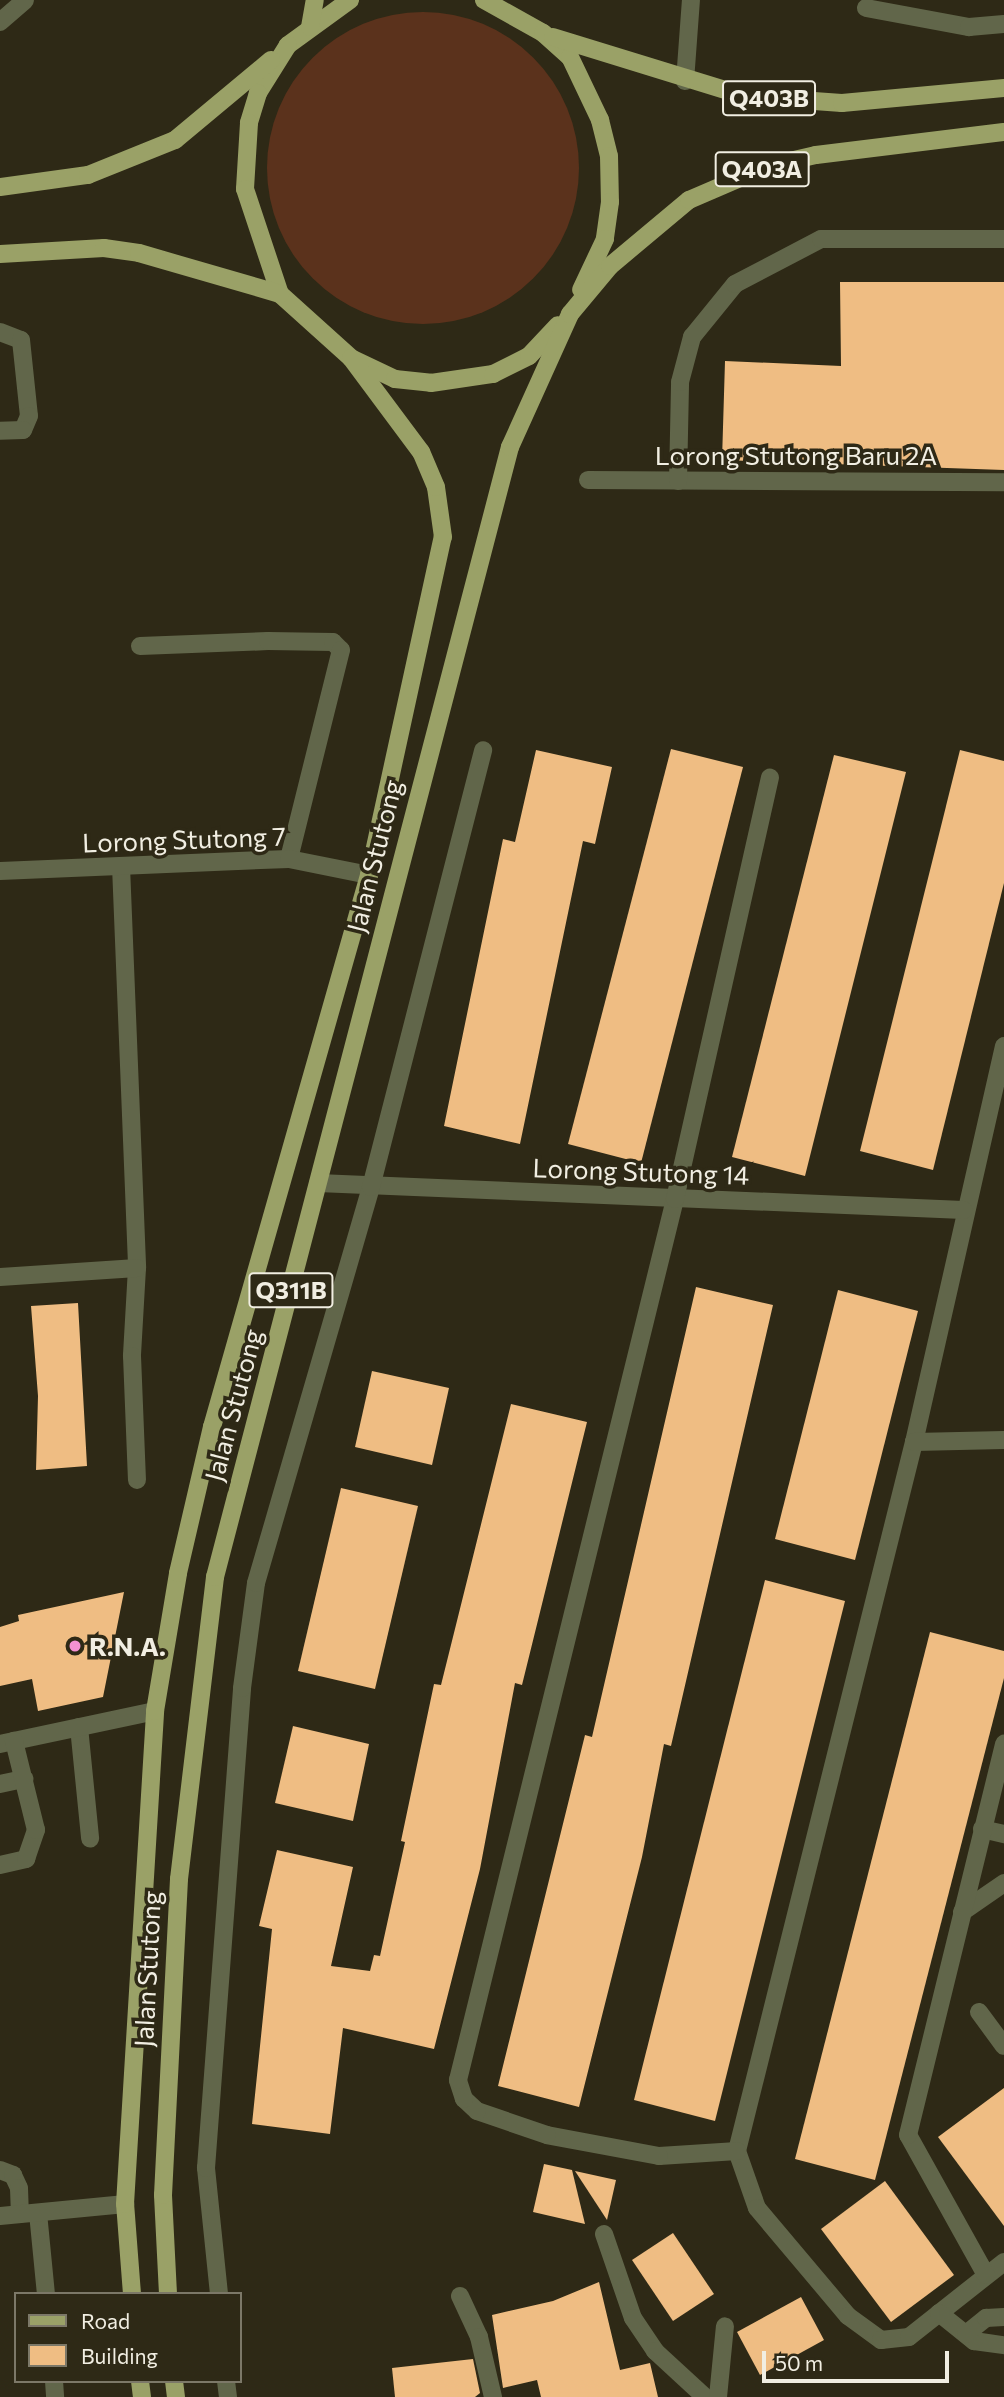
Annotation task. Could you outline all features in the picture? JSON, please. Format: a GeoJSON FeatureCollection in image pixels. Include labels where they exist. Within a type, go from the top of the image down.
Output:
{"type":"FeatureCollection","features":[{"type":"Feature","properties":{"kind":"main road"},"geometry":{"type":"LineString","coordinates":[[310,27],[315,0]]}},
{"type":"Feature","properties":{"kind":"main road"},"geometry":{"type":"LineString","coordinates":[[0,187],[88,175],[175,140],[310,27],[350,0]]}},
{"type":"Feature","properties":{"kind":"main road"},"geometry":{"type":"LineString","coordinates":[[0,254],[104,248],[139,253],[280,294],[351,358],[395,379],[431,383],[493,374],[529,356],[569,314],[605,239],[609,156],[586,85],[570,57],[544,33],[484,0]]}},
{"type":"Feature","properties":{"kind":"main road","name":"Q403B"},"geometry":{"type":"LineString","coordinates":[[544,33],[685,81],[746,96],[842,103],[1004,88]]}},
{"type":"Feature","properties":{"kind":"main road"},"geometry":{"type":"LineString","coordinates":[[280,294],[252,219],[243,158],[258,93],[288,45]]}},
{"type":"Feature","properties":{"kind":"main road","name":"Q403A"},"geometry":{"type":"LineString","coordinates":[[569,314],[610,266],[690,201],[768,166],[876,146],[1004,132]]}},
{"type":"Feature","properties":{"kind":"main road","name":"Jalan Stutong"},"geometry":{"type":"LineString","coordinates":[[168,2292],[163,2195],[167,2081],[197,1703],[215,1577],[510,447],[569,314]]}},
{"type":"Feature","properties":{"kind":"main road","name":"Jalan Stutong"},"geometry":{"type":"LineString","coordinates":[[132,2292],[125,2204],[155,1711],[178,1573],[212,1427],[369,875],[443,537],[436,487],[421,452],[351,358]]}},
{"type":"Feature","properties":{"kind":"street"},"geometry":{"type":"LineString","coordinates":[[0,22],[25,0]]}},
{"type":"Feature","properties":{"kind":"street"},"geometry":{"type":"LineString","coordinates":[[685,81],[691,0]]}},
{"type":"Feature","properties":{"kind":"street"},"geometry":{"type":"LineString","coordinates":[[866,8],[969,27],[1004,24]]}},
{"type":"Feature","properties":{"kind":"street"},"geometry":{"type":"LineString","coordinates":[[678,481],[680,382],[692,337],[735,284],[821,239],[1004,239]]}},
{"type":"Feature","properties":{"kind":"street"},"geometry":{"type":"LineString","coordinates":[[0,332],[21,340],[29,416],[23,430],[0,432]]}},
{"type":"Feature","properties":{"kind":"street","name":"Lorong Stutong Baru 2A"},"geometry":{"type":"LineString","coordinates":[[587,480],[1004,482]]}},
{"type":"Feature","properties":{"kind":"street"},"geometry":{"type":"LineString","coordinates":[[140,646],[268,640],[332,642],[341,650],[289,859]]}},
{"type":"Feature","properties":{"kind":"street"},"geometry":{"type":"LineString","coordinates":[[219,2292],[206,2168],[256,1583],[371,1187],[483,750]]}},
{"type":"Feature","properties":{"kind":"street"},"geometry":{"type":"LineString","coordinates":[[737,2151],[659,2156],[547,2135],[477,2111],[464,2099],[458,2080],[675,1199],[770,778]]}},
{"type":"Feature","properties":{"kind":"street","name":"Lorong Stutong 7"},"geometry":{"type":"LineString","coordinates":[[0,871],[289,859],[369,875]]}},
{"type":"Feature","properties":{"kind":"street"},"geometry":{"type":"LineString","coordinates":[[121,866],[137,1268],[132,1356],[137,1480]]}},
{"type":"Feature","properties":{"kind":"street"},"geometry":{"type":"LineString","coordinates":[[1004,1046],[963,1210],[914,1442],[737,2151],[757,2208],[865,2331],[896,2341],[939,2313],[1004,2262]]}},
{"type":"Feature","properties":{"kind":"street","name":"Lorong Stutong 14"},"geometry":{"type":"LineString","coordinates":[[318,1183],[963,1210]]}},
{"type":"Feature","properties":{"kind":"street"},"geometry":{"type":"LineString","coordinates":[[0,1277],[137,1268]]}},
{"type":"Feature","properties":{"kind":"street"},"geometry":{"type":"LineString","coordinates":[[914,1442],[1004,1440]]}},
{"type":"Feature","properties":{"kind":"street"},"geometry":{"type":"LineString","coordinates":[[0,1865],[26,1859],[36,1830],[24,1779],[7,1743],[155,1711]]}},
{"type":"Feature","properties":{"kind":"street"},"geometry":{"type":"LineString","coordinates":[[79,1727],[90,1838]]}},
{"type":"Feature","properties":{"kind":"street"},"geometry":{"type":"LineString","coordinates":[[986,2275],[908,2135],[982,1829],[997,1798],[1004,1744]]}},
{"type":"Feature","properties":{"kind":"street"},"geometry":{"type":"LineString","coordinates":[[0,1784],[24,1779]]}},
{"type":"Feature","properties":{"kind":"street"},"geometry":{"type":"LineString","coordinates":[[982,1829],[1004,1834]]}},
{"type":"Feature","properties":{"kind":"street"},"geometry":{"type":"LineString","coordinates":[[962,1912],[1004,1884]]}},
{"type":"Feature","properties":{"kind":"street"},"geometry":{"type":"LineString","coordinates":[[979,2012],[1004,2046]]}},
{"type":"Feature","properties":{"kind":"street"},"geometry":{"type":"LineString","coordinates":[[0,2170],[13,2175],[29,2213],[46,2292]]}},
{"type":"Feature","properties":{"kind":"street"},"geometry":{"type":"LineString","coordinates":[[0,2216],[125,2204]]}},
{"type":"Feature","properties":{"kind":"street"},"geometry":{"type":"LineString","coordinates":[[604,2234],[633,2318],[655,2351],[705,2397]]}},
{"type":"Feature","properties":{"kind":"street"},"geometry":{"type":"LineString","coordinates":[[460,2296],[479,2337],[493,2397]]}},
{"type":"Feature","properties":{"kind":"street"},"geometry":{"type":"LineString","coordinates":[[939,2313],[966,2334],[986,2345],[1004,2345]]}},
{"type":"Feature","properties":{"kind":"street"},"geometry":{"type":"LineString","coordinates":[[966,2334],[986,2318],[1004,2318]]}},
{"type":"Feature","properties":{"kind":"street"},"geometry":{"type":"LineString","coordinates":[[718,2397],[725,2326]]}},
{"type":"Feature","properties":{"kind":"shaded area"},"geometry":{"type":"Polygon","coordinates":[[[423,12],[453,15],[483,24],[510,38],[533,58],[553,81],[567,108],[576,138],[579,168],[576,198],[567,228],[553,255],[533,278],[510,298],[483,312],[453,321],[423,324],[393,321],[363,312],[336,298],[313,278],[293,255],[279,228],[270,198],[267,168],[270,138],[279,108],[293,81],[313,58],[336,38],[363,24],[393,15],[423,12]]]}},
{"type":"Feature","properties":{"kind":"building"},"geometry":{"type":"Polygon","coordinates":[[[840,282],[1004,282],[1004,470],[722,460],[725,361],[841,366],[840,282]]]}},
{"type":"Feature","properties":{"kind":"building"},"geometry":{"type":"Polygon","coordinates":[[[671,749],[743,767],[641,1163],[568,1144],[671,749]]]}},
{"type":"Feature","properties":{"kind":"building"},"geometry":{"type":"Polygon","coordinates":[[[536,750],[612,767],[595,844],[583,841],[520,1144],[444,1126],[503,839],[515,842],[536,750]]]}},
{"type":"Feature","properties":{"kind":"building"},"geometry":{"type":"Polygon","coordinates":[[[960,750],[1004,761],[1004,883],[933,1170],[860,1151],[960,750]]]}},
{"type":"Feature","properties":{"kind":"building"},"geometry":{"type":"Polygon","coordinates":[[[834,755],[906,772],[805,1176],[732,1157],[834,755]]]}},
{"type":"Feature","properties":{"kind":"building"},"geometry":{"type":"Polygon","coordinates":[[[696,1287],[773,1305],[671,1746],[664,1744],[642,1857],[579,2107],[498,2086],[585,1735],[592,1737],[696,1287]]]}},
{"type":"Feature","properties":{"kind":"building"},"geometry":{"type":"Polygon","coordinates":[[[838,1290],[918,1311],[855,1560],[775,1539],[838,1290]]]}},
{"type":"Feature","properties":{"kind":"building"},"geometry":{"type":"Polygon","coordinates":[[[78,1303],[87,1466],[36,1470],[38,1396],[31,1306],[78,1303]]]}},
{"type":"Feature","properties":{"kind":"building"},"geometry":{"type":"Polygon","coordinates":[[[372,1371],[449,1388],[432,1465],[355,1447],[372,1371]]]}},
{"type":"Feature","properties":{"kind":"building"},"geometry":{"type":"Polygon","coordinates":[[[511,1404],[587,1422],[522,1685],[515,1683],[480,1869],[434,2049],[343,2028],[330,2134],[252,2124],[272,1929],[259,1926],[277,1850],[353,1867],[331,1966],[370,1971],[374,1955],[380,1956],[405,1842],[401,1841],[434,1684],[441,1685],[511,1404]]]}},
{"type":"Feature","properties":{"kind":"building"},"geometry":{"type":"Polygon","coordinates":[[[341,1488],[418,1506],[375,1689],[298,1671],[341,1488]]]}},
{"type":"Feature","properties":{"kind":"building"},"geometry":{"type":"Polygon","coordinates":[[[765,1580],[845,1601],[715,2121],[634,2100],[765,1580]]]}},
{"type":"Feature","properties":{"kind":"building"},"geometry":{"type":"Polygon","coordinates":[[[124,1592],[103,1697],[38,1711],[32,1679],[0,1686],[0,1627],[19,1621],[18,1615],[124,1592]]]}},
{"type":"Feature","properties":{"kind":"building"},"geometry":{"type":"Polygon","coordinates":[[[930,1632],[1004,1651],[1004,1678],[875,2180],[795,2159],[930,1632]]]}},
{"type":"Feature","properties":{"kind":"building"},"geometry":{"type":"Polygon","coordinates":[[[293,1726],[369,1744],[353,1821],[275,1803],[293,1726]]]}},
{"type":"Feature","properties":{"kind":"building"},"geometry":{"type":"Polygon","coordinates":[[[1004,2088],[1004,2226],[938,2137],[1004,2088]]]}},
{"type":"Feature","properties":{"kind":"building"},"geometry":{"type":"Polygon","coordinates":[[[544,2164],[572,2170],[585,2224],[533,2212],[544,2164]]]}},
{"type":"Feature","properties":{"kind":"building"},"geometry":{"type":"Polygon","coordinates":[[[575,2171],[616,2180],[607,2220],[575,2171]]]}},
{"type":"Feature","properties":{"kind":"building"},"geometry":{"type":"Polygon","coordinates":[[[885,2181],[954,2275],[891,2322],[821,2229],[885,2181]]]}},
{"type":"Feature","properties":{"kind":"building"},"geometry":{"type":"Polygon","coordinates":[[[673,2233],[714,2294],[673,2321],[632,2260],[673,2233]]]}},
{"type":"Feature","properties":{"kind":"building"},"geometry":{"type":"Polygon","coordinates":[[[599,2282],[620,2370],[650,2363],[658,2397],[541,2397],[537,2380],[503,2388],[492,2315],[553,2301],[599,2282]]]}},
{"type":"Feature","properties":{"kind":"building"},"geometry":{"type":"Polygon","coordinates":[[[801,2297],[824,2340],[760,2375],[737,2332],[801,2297]]]}},
{"type":"Feature","properties":{"kind":"building"},"geometry":{"type":"Polygon","coordinates":[[[473,2359],[480,2393],[475,2397],[395,2397],[392,2368],[473,2359]]]}},
{"type":"Feature","properties":{"kind":"place","name":"R.N.A."},"geometry":{"type":"Point","coordinates":[75,1646]}}]}
